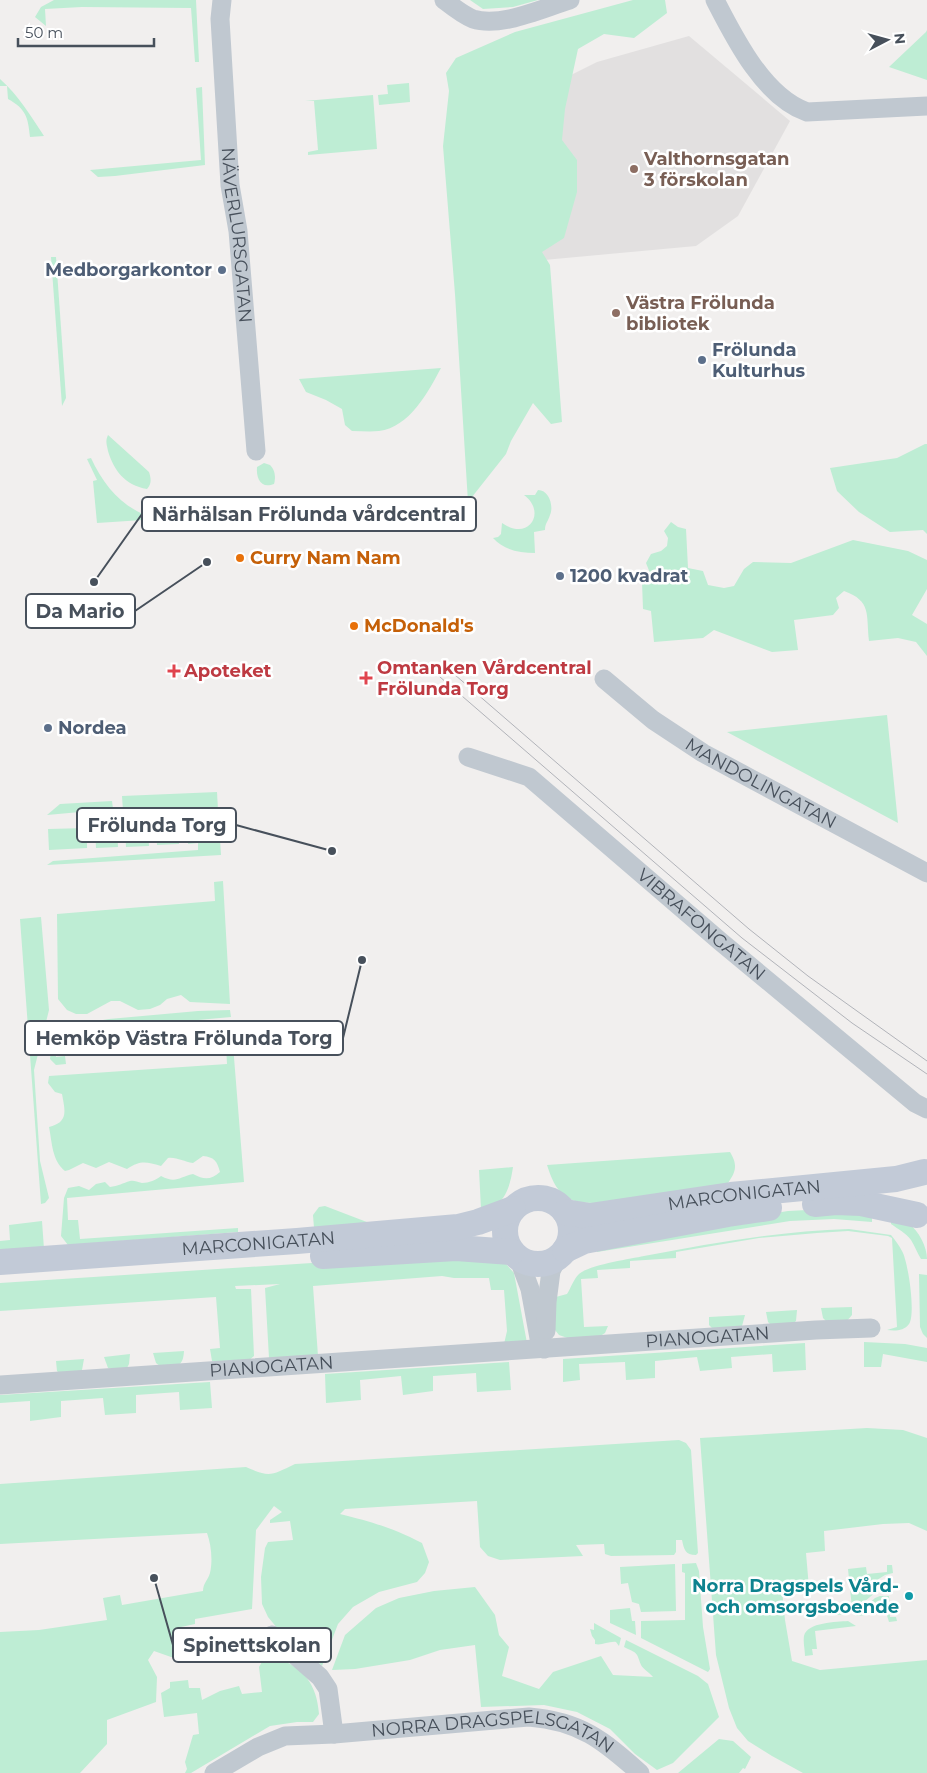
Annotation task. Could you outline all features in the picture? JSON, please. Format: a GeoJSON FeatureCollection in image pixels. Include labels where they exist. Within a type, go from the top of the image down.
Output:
{"type":"FeatureCollection","features":[{"type":"Feature","properties":{"kind":"street","name":"NÄVERLURSGATAN"},"geometry":{"type":"LineString","coordinates":[[215,0],[220,19]]}},
{"type":"Feature","properties":{"kind":"street","name":"NÄVERLURSGATAN"},"geometry":{"type":"LineString","coordinates":[[222,0],[220,19],[230,184],[238,231],[256,451]]}},
{"type":"Feature","properties":{"kind":"street"},"geometry":{"type":"LineString","coordinates":[[444,0],[473,19],[487,22],[513,18],[570,0]]}},
{"type":"Feature","properties":{"kind":"street"},"geometry":{"type":"LineString","coordinates":[[716,0],[731,31],[770,88],[794,108],[807,112],[927,106]]}},
{"type":"Feature","properties":{"kind":"street","name":"MANDOLINGATAN"},"geometry":{"type":"LineString","coordinates":[[604,678],[653,720],[703,752],[927,873]]}},
{"type":"Feature","properties":{"kind":"street","name":"VIBRAFONGATAN"},"geometry":{"type":"LineString","coordinates":[[468,757],[529,777],[721,942],[927,1109]]}},
{"type":"Feature","properties":{"kind":"street"},"geometry":{"type":"LineString","coordinates":[[922,1221],[914,1202],[915,1190],[926,1171]]}},
{"type":"Feature","properties":{"kind":"street","name":"MARCONIGATAN"},"geometry":{"type":"LineString","coordinates":[[565,1212],[590,1216],[731,1195],[896,1179],[926,1171]]}},
{"type":"Feature","properties":{"kind":"street"},"geometry":{"type":"LineString","coordinates":[[538,1198],[553,1202],[565,1212],[570,1223],[570,1234],[562,1253],[551,1271],[544,1349],[539,1338],[530,1289],[506,1240],[505,1230],[506,1221],[513,1209],[524,1201],[538,1198]]}},
{"type":"Feature","properties":{"kind":"street","name":"MARCONIGATAN"},"geometry":{"type":"LineString","coordinates":[[562,1253],[584,1241],[728,1214],[784,1206],[836,1202],[861,1203],[922,1221]]}},
{"type":"Feature","properties":{"kind":"street","name":"MARCONIGATAN"},"geometry":{"type":"LineString","coordinates":[[0,1262],[297,1241],[458,1227],[513,1209]]}},
{"type":"Feature","properties":{"kind":"street","name":"MARCONIGATAN"},"geometry":{"type":"LineString","coordinates":[[0,1276],[456,1248],[515,1255]]}},
{"type":"Feature","properties":{"kind":"street"},"geometry":{"type":"LineString","coordinates":[[515,1255],[526,1262],[539,1264],[547,1262],[562,1253]]}},
{"type":"Feature","properties":{"kind":"street","name":"PIANOGATAN"},"geometry":{"type":"LineString","coordinates":[[0,1385],[816,1330],[871,1328]]}},
{"type":"Feature","properties":{"kind":"street"},"geometry":{"type":"LineString","coordinates":[[272,1635],[320,1677],[328,1689],[334,1734]]}},
{"type":"Feature","properties":{"kind":"street","name":"NORRA DRAGSPELSGATAN"},"geometry":{"type":"LineString","coordinates":[[214,1773],[258,1747],[285,1736],[334,1734],[530,1717],[547,1718],[567,1723],[591,1734],[611,1747],[640,1773]]}},
{"type":"Feature","properties":{"kind":"shaded area","name":"Valthornsgatan 3 förskolan"},"geometry":{"type":"Polygon","coordinates":[[[689,36],[790,121],[738,216],[696,246],[533,261],[489,116],[597,62],[689,36]]]}},
{"type":"Feature","properties":{"kind":"green space"},"geometry":{"type":"Polygon","coordinates":[[[54,0],[196,0],[199,62],[195,62],[191,8],[82,7],[45,9],[46,26],[35,17],[41,7],[54,0]]]}},
{"type":"Feature","properties":{"kind":"green space"},"geometry":{"type":"Polygon","coordinates":[[[470,0],[538,0],[513,7],[483,9],[470,0]]]}},
{"type":"Feature","properties":{"kind":"green space"},"geometry":{"type":"Polygon","coordinates":[[[633,0],[665,0],[667,13],[634,38],[604,34],[578,49],[565,109],[562,140],[577,160],[577,192],[564,238],[542,252],[550,265],[562,422],[551,424],[533,403],[511,441],[506,454],[468,502],[455,294],[443,146],[449,91],[446,73],[456,58],[515,32],[633,0]]]}},
{"type":"Feature","properties":{"kind":"green space"},"geometry":{"type":"Polygon","coordinates":[[[927,30],[927,80],[889,67],[926,32],[927,30]]]}},
{"type":"Feature","properties":{"kind":"green space"},"geometry":{"type":"Polygon","coordinates":[[[0,79],[7,85],[29,113],[44,136],[30,137],[25,114],[19,106],[8,99],[7,86],[0,86],[0,79]]]}},
{"type":"Feature","properties":{"kind":"green space"},"geometry":{"type":"Polygon","coordinates":[[[409,83],[410,102],[379,105],[378,95],[388,94],[387,85],[409,83]]]}},
{"type":"Feature","properties":{"kind":"green space"},"geometry":{"type":"Polygon","coordinates":[[[202,87],[205,165],[98,177],[90,170],[201,160],[196,88],[202,87]]]}},
{"type":"Feature","properties":{"kind":"green space"},"geometry":{"type":"Polygon","coordinates":[[[373,95],[377,149],[308,155],[308,152],[318,150],[314,101],[305,101],[373,95]]]}},
{"type":"Feature","properties":{"kind":"green space"},"geometry":{"type":"Polygon","coordinates":[[[51,257],[56,257],[66,398],[62,406],[51,257]]]}},
{"type":"Feature","properties":{"kind":"green space"},"geometry":{"type":"Polygon","coordinates":[[[441,368],[424,397],[409,416],[390,428],[379,431],[352,431],[345,425],[342,409],[306,392],[299,379],[441,368]]]}},
{"type":"Feature","properties":{"kind":"green space"},"geometry":{"type":"Polygon","coordinates":[[[108,435],[149,472],[151,481],[147,489],[132,484],[117,471],[108,451],[106,441],[108,435]]]}},
{"type":"Feature","properties":{"kind":"green space"},"geometry":{"type":"Polygon","coordinates":[[[927,444],[927,534],[923,530],[890,532],[859,512],[837,491],[830,468],[897,458],[927,444]]]}},
{"type":"Feature","properties":{"kind":"green space"},"geometry":{"type":"Polygon","coordinates":[[[91,458],[103,479],[117,497],[136,510],[158,519],[158,523],[143,520],[97,523],[93,481],[97,480],[87,459],[91,458]]]}},
{"type":"Feature","properties":{"kind":"green space"},"geometry":{"type":"Polygon","coordinates":[[[264,463],[270,465],[273,469],[275,476],[274,484],[266,485],[260,482],[257,475],[257,467],[264,463]]]}},
{"type":"Feature","properties":{"kind":"green space"},"geometry":{"type":"Polygon","coordinates":[[[538,490],[545,493],[550,499],[551,511],[545,530],[534,532],[535,553],[512,550],[497,542],[493,538],[501,534],[502,523],[512,528],[520,529],[532,523],[534,509],[531,502],[524,495],[535,495],[538,490]]]}},
{"type":"Feature","properties":{"kind":"green space"},"geometry":{"type":"Polygon","coordinates":[[[671,522],[678,527],[686,529],[688,568],[703,571],[708,585],[724,588],[734,586],[744,569],[753,562],[791,563],[853,540],[908,551],[927,560],[927,589],[912,615],[927,624],[927,656],[916,642],[898,638],[869,641],[867,616],[863,604],[859,599],[844,591],[836,598],[839,608],[833,615],[794,620],[798,650],[772,652],[714,630],[703,638],[654,642],[651,611],[643,609],[642,582],[650,573],[646,563],[651,554],[661,551],[667,546],[668,538],[664,531],[671,522]]]}},
{"type":"Feature","properties":{"kind":"green space"},"geometry":{"type":"Polygon","coordinates":[[[887,715],[898,823],[727,732],[887,715]]]}},
{"type":"Feature","properties":{"kind":"green space"},"geometry":{"type":"Polygon","coordinates":[[[217,792],[218,810],[127,814],[123,811],[122,796],[217,792]]]}},
{"type":"Feature","properties":{"kind":"green space"},"geometry":{"type":"Polygon","coordinates":[[[112,801],[113,809],[47,815],[60,804],[112,801]]]}},
{"type":"Feature","properties":{"kind":"green space"},"geometry":{"type":"Polygon","coordinates":[[[219,822],[221,855],[47,865],[53,861],[198,850],[198,843],[188,844],[187,823],[219,822]]]}},
{"type":"Feature","properties":{"kind":"green space"},"geometry":{"type":"Polygon","coordinates":[[[178,824],[179,844],[157,845],[156,825],[178,824]]]}},
{"type":"Feature","properties":{"kind":"green space"},"geometry":{"type":"Polygon","coordinates":[[[148,825],[149,846],[126,847],[125,826],[148,825]]]}},
{"type":"Feature","properties":{"kind":"green space"},"geometry":{"type":"Polygon","coordinates":[[[117,826],[118,847],[96,848],[95,827],[117,826]]]}},
{"type":"Feature","properties":{"kind":"green space"},"geometry":{"type":"Polygon","coordinates":[[[87,828],[87,848],[49,850],[48,829],[87,828]]]}},
{"type":"Feature","properties":{"kind":"green space"},"geometry":{"type":"Polygon","coordinates":[[[223,881],[230,1004],[190,1002],[181,995],[167,999],[160,1005],[150,1009],[138,1010],[120,1001],[111,1001],[87,1014],[76,1014],[67,1010],[58,999],[57,914],[215,901],[214,882],[223,881]]]}},
{"type":"Feature","properties":{"kind":"green space"},"geometry":{"type":"Polygon","coordinates":[[[41,917],[49,1010],[34,1070],[40,1161],[49,1198],[45,1203],[41,1204],[20,919],[41,917]]]}},
{"type":"Feature","properties":{"kind":"green space"},"geometry":{"type":"Polygon","coordinates":[[[230,1010],[231,1017],[56,1033],[54,1035],[56,1057],[65,1056],[66,1064],[56,1065],[50,1059],[53,1034],[60,1027],[109,1019],[230,1010]]]}},
{"type":"Feature","properties":{"kind":"green space"},"geometry":{"type":"Polygon","coordinates":[[[233,1045],[244,1182],[67,1198],[68,1220],[78,1220],[80,1239],[238,1228],[238,1232],[68,1245],[61,1236],[64,1198],[68,1188],[79,1186],[89,1190],[96,1184],[105,1182],[110,1187],[131,1181],[145,1183],[161,1176],[174,1180],[193,1174],[207,1178],[214,1177],[220,1172],[214,1160],[203,1156],[193,1163],[168,1158],[161,1166],[144,1163],[136,1164],[127,1169],[109,1162],[96,1168],[83,1163],[65,1171],[55,1157],[49,1127],[63,1119],[62,1094],[55,1092],[48,1083],[49,1076],[227,1064],[226,1046],[233,1045]]]}},
{"type":"Feature","properties":{"kind":"green space"},"geometry":{"type":"Polygon","coordinates":[[[730,1152],[733,1157],[735,1170],[726,1186],[643,1200],[619,1202],[578,1202],[566,1197],[556,1187],[547,1165],[730,1152]]]}},
{"type":"Feature","properties":{"kind":"green space"},"geometry":{"type":"Polygon","coordinates":[[[513,1167],[510,1182],[501,1201],[481,1209],[479,1170],[513,1167]]]}},
{"type":"Feature","properties":{"kind":"green space"},"geometry":{"type":"Polygon","coordinates":[[[325,1206],[372,1224],[314,1228],[313,1215],[319,1207],[325,1206]]]}},
{"type":"Feature","properties":{"kind":"green space"},"geometry":{"type":"Polygon","coordinates":[[[845,1208],[872,1211],[872,1222],[834,1219],[790,1221],[597,1252],[596,1242],[788,1211],[845,1208]]]}},
{"type":"Feature","properties":{"kind":"green space"},"geometry":{"type":"Polygon","coordinates":[[[891,1216],[905,1221],[913,1227],[924,1244],[927,1259],[921,1259],[909,1238],[891,1224],[891,1216]]]}},
{"type":"Feature","properties":{"kind":"green space"},"geometry":{"type":"Polygon","coordinates":[[[42,1221],[44,1249],[0,1251],[0,1241],[10,1240],[9,1225],[42,1221]]]}},
{"type":"Feature","properties":{"kind":"green space"},"geometry":{"type":"Polygon","coordinates":[[[849,1229],[891,1235],[901,1249],[907,1265],[912,1310],[909,1324],[905,1328],[887,1330],[897,1327],[892,1238],[848,1231],[759,1238],[676,1252],[676,1258],[630,1261],[630,1268],[597,1270],[598,1278],[581,1279],[584,1327],[608,1326],[605,1333],[594,1340],[576,1341],[559,1335],[551,1325],[552,1298],[567,1294],[579,1274],[591,1268],[644,1256],[746,1238],[797,1232],[849,1229]]]}},
{"type":"Feature","properties":{"kind":"green space"},"geometry":{"type":"Polygon","coordinates":[[[451,1254],[506,1264],[514,1273],[527,1343],[504,1344],[507,1331],[504,1290],[491,1290],[489,1278],[442,1276],[313,1286],[318,1356],[269,1358],[265,1288],[280,1284],[235,1286],[236,1289],[251,1289],[254,1356],[248,1361],[212,1361],[210,1349],[220,1348],[216,1297],[0,1311],[0,1283],[451,1254]]]}},
{"type":"Feature","properties":{"kind":"green space"},"geometry":{"type":"Polygon","coordinates":[[[919,1274],[927,1275],[927,1338],[920,1327],[919,1274]]]}},
{"type":"Feature","properties":{"kind":"green space"},"geometry":{"type":"Polygon","coordinates":[[[852,1307],[852,1315],[846,1322],[827,1322],[823,1318],[821,1308],[852,1307]]]}},
{"type":"Feature","properties":{"kind":"green space"},"geometry":{"type":"Polygon","coordinates":[[[797,1310],[796,1321],[791,1325],[771,1325],[768,1322],[766,1312],[797,1310]]]}},
{"type":"Feature","properties":{"kind":"green space"},"geometry":{"type":"Polygon","coordinates":[[[745,1315],[742,1326],[714,1330],[709,1325],[709,1317],[745,1315]]]}},
{"type":"Feature","properties":{"kind":"green space"},"geometry":{"type":"Polygon","coordinates":[[[864,1342],[905,1344],[927,1348],[927,1362],[883,1354],[881,1367],[864,1367],[864,1342]]]}},
{"type":"Feature","properties":{"kind":"green space"},"geometry":{"type":"Polygon","coordinates":[[[805,1343],[806,1370],[773,1372],[772,1354],[731,1357],[732,1368],[700,1371],[697,1357],[655,1361],[655,1378],[626,1380],[625,1362],[579,1364],[580,1380],[563,1382],[563,1359],[805,1343]]]}},
{"type":"Feature","properties":{"kind":"green space"},"geometry":{"type":"Polygon","coordinates":[[[184,1351],[182,1361],[174,1366],[160,1366],[156,1363],[153,1353],[184,1351]]]}},
{"type":"Feature","properties":{"kind":"green space"},"geometry":{"type":"Polygon","coordinates":[[[130,1354],[127,1368],[108,1368],[104,1357],[130,1354]]]}},
{"type":"Feature","properties":{"kind":"green space"},"geometry":{"type":"Polygon","coordinates":[[[84,1359],[82,1370],[77,1373],[60,1374],[57,1371],[56,1361],[84,1359]]]}},
{"type":"Feature","properties":{"kind":"green space"},"geometry":{"type":"Polygon","coordinates":[[[509,1362],[511,1390],[477,1392],[476,1373],[433,1376],[433,1391],[403,1395],[401,1376],[360,1380],[361,1400],[326,1403],[325,1374],[509,1362]]]}},
{"type":"Feature","properties":{"kind":"green space"},"geometry":{"type":"Polygon","coordinates":[[[210,1382],[212,1408],[180,1410],[179,1392],[136,1395],[136,1413],[105,1415],[103,1398],[61,1401],[61,1417],[30,1421],[30,1401],[0,1403],[0,1395],[210,1382]]]}},
{"type":"Feature","properties":{"kind":"green space"},"geometry":{"type":"Polygon","coordinates":[[[867,1428],[903,1430],[927,1438],[927,1531],[909,1523],[824,1531],[825,1551],[806,1553],[809,1588],[782,1590],[792,1661],[820,1670],[927,1660],[927,1773],[803,1773],[748,1741],[737,1728],[729,1708],[716,1655],[700,1438],[867,1428]]]}},
{"type":"Feature","properties":{"kind":"green space"},"geometry":{"type":"Polygon","coordinates":[[[679,1440],[686,1443],[691,1450],[698,1553],[696,1555],[689,1554],[686,1551],[682,1540],[676,1540],[676,1552],[674,1555],[611,1556],[605,1554],[604,1544],[576,1545],[583,1556],[500,1560],[488,1556],[480,1547],[477,1501],[345,1509],[340,1514],[382,1526],[422,1543],[429,1562],[425,1573],[417,1582],[379,1592],[353,1607],[338,1624],[322,1666],[305,1650],[288,1641],[268,1617],[262,1604],[261,1577],[265,1548],[268,1542],[293,1540],[290,1521],[270,1523],[270,1520],[282,1512],[274,1506],[256,1530],[252,1609],[195,1619],[195,1624],[181,1627],[185,1657],[171,1657],[154,1651],[148,1660],[157,1677],[156,1702],[107,1720],[107,1744],[80,1773],[0,1773],[0,1632],[39,1630],[107,1620],[103,1598],[120,1595],[122,1605],[203,1591],[210,1573],[211,1558],[207,1533],[0,1544],[0,1484],[246,1467],[261,1473],[271,1474],[295,1464],[679,1440]]]}},
{"type":"Feature","properties":{"kind":"green space"},"geometry":{"type":"Polygon","coordinates":[[[696,1563],[699,1571],[703,1627],[710,1669],[708,1672],[641,1638],[641,1621],[685,1620],[685,1573],[682,1572],[682,1564],[696,1563]]]}},
{"type":"Feature","properties":{"kind":"green space"},"geometry":{"type":"Polygon","coordinates":[[[675,1564],[676,1611],[641,1612],[639,1604],[632,1602],[628,1583],[621,1584],[620,1567],[675,1564]]]}},
{"type":"Feature","properties":{"kind":"green space"},"geometry":{"type":"Polygon","coordinates":[[[887,1565],[892,1565],[893,1573],[877,1580],[876,1592],[849,1614],[836,1615],[835,1610],[852,1608],[848,1569],[866,1567],[867,1574],[887,1572],[887,1565]]]}},
{"type":"Feature","properties":{"kind":"green space"},"geometry":{"type":"Polygon","coordinates":[[[475,1587],[495,1615],[499,1635],[509,1647],[502,1676],[539,1689],[553,1672],[601,1656],[613,1675],[653,1677],[642,1666],[636,1653],[624,1647],[626,1640],[698,1676],[708,1684],[719,1717],[673,1763],[657,1770],[635,1754],[610,1729],[577,1712],[544,1705],[481,1707],[475,1645],[440,1650],[410,1660],[355,1669],[332,1670],[345,1635],[376,1608],[399,1598],[434,1591],[475,1587]]]}},
{"type":"Feature","properties":{"kind":"green space"},"geometry":{"type":"Polygon","coordinates":[[[889,1596],[890,1617],[896,1617],[897,1621],[889,1622],[884,1606],[879,1607],[879,1614],[856,1616],[875,1598],[889,1596]]]}},
{"type":"Feature","properties":{"kind":"green space"},"geometry":{"type":"Polygon","coordinates":[[[630,1608],[632,1621],[635,1621],[636,1635],[610,1623],[610,1610],[630,1608]]]}},
{"type":"Feature","properties":{"kind":"green space"},"geometry":{"type":"Polygon","coordinates":[[[848,1621],[856,1626],[815,1631],[817,1649],[812,1649],[813,1655],[805,1656],[804,1636],[806,1631],[816,1625],[848,1621]]]}},
{"type":"Feature","properties":{"kind":"green space"},"geometry":{"type":"Polygon","coordinates":[[[594,1623],[621,1638],[619,1646],[616,1642],[595,1644],[590,1629],[594,1630],[594,1623]]]}},
{"type":"Feature","properties":{"kind":"green space"},"geometry":{"type":"Polygon","coordinates":[[[276,1658],[294,1666],[312,1686],[319,1714],[313,1722],[270,1726],[191,1773],[185,1773],[187,1769],[185,1762],[193,1735],[199,1734],[197,1713],[164,1717],[161,1693],[170,1688],[170,1682],[188,1680],[189,1688],[200,1688],[202,1700],[220,1691],[239,1686],[242,1694],[262,1692],[259,1667],[263,1660],[276,1658]]]}},
{"type":"Feature","properties":{"kind":"green space"},"geometry":{"type":"Polygon","coordinates":[[[719,1739],[733,1741],[751,1757],[745,1769],[743,1768],[739,1773],[678,1773],[719,1739]]]}},
{"type":"Feature","properties":{"kind":"tram line"},"geometry":{"type":"LineString","coordinates":[[447,668],[749,929],[808,976],[927,1061]]}},
{"type":"Feature","properties":{"kind":"tram line"},"geometry":{"type":"LineString","coordinates":[[440,677],[742,938],[852,1023],[927,1074]]}},
{"type":"Feature","properties":{"kind":"place","name":"Valthornsgatan 3 förskolan"},"geometry":{"type":"Point","coordinates":[634,169]}},
{"type":"Feature","properties":{"kind":"place","name":"Medborgarkontor"},"geometry":{"type":"Point","coordinates":[222,270]}},
{"type":"Feature","properties":{"kind":"place","name":"Västra Frölunda bibliotek"},"geometry":{"type":"Point","coordinates":[616,313]}},
{"type":"Feature","properties":{"kind":"place","name":"Frölunda Kulturhus"},"geometry":{"type":"Point","coordinates":[702,360]}},
{"type":"Feature","properties":{"kind":"place","name":"Curry Nam Nam"},"geometry":{"type":"Point","coordinates":[240,558]}},
{"type":"Feature","properties":{"kind":"place","name":"Da Mario"},"geometry":{"type":"Point","coordinates":[207,562]}},
{"type":"Feature","properties":{"kind":"place","name":"1200 kvadrat"},"geometry":{"type":"Point","coordinates":[560,576]}},
{"type":"Feature","properties":{"kind":"place","name":"Närhälsan Frölunda vårdcentral"},"geometry":{"type":"Point","coordinates":[94,582]}},
{"type":"Feature","properties":{"kind":"place","name":"McDonald's"},"geometry":{"type":"Point","coordinates":[354,626]}},
{"type":"Feature","properties":{"kind":"place","name":"Apoteket"},"geometry":{"type":"Point","coordinates":[174,671]}},
{"type":"Feature","properties":{"kind":"place","name":"Omtanken Vårdcentral Frölunda Torg"},"geometry":{"type":"Point","coordinates":[366,678]}},
{"type":"Feature","properties":{"kind":"place","name":"Nordea"},"geometry":{"type":"Point","coordinates":[48,728]}},
{"type":"Feature","properties":{"kind":"place","name":"Frölunda Torg"},"geometry":{"type":"Point","coordinates":[332,851]}},
{"type":"Feature","properties":{"kind":"place","name":"Hemköp Västra Frölunda Torg"},"geometry":{"type":"Point","coordinates":[362,960]}},
{"type":"Feature","properties":{"kind":"place","name":"Spinettskolan"},"geometry":{"type":"Point","coordinates":[154,1578]}},
{"type":"Feature","properties":{"kind":"place","name":"Norra Dragspels Vård- och omsorgsboende"},"geometry":{"type":"Point","coordinates":[909,1596]}}]}
